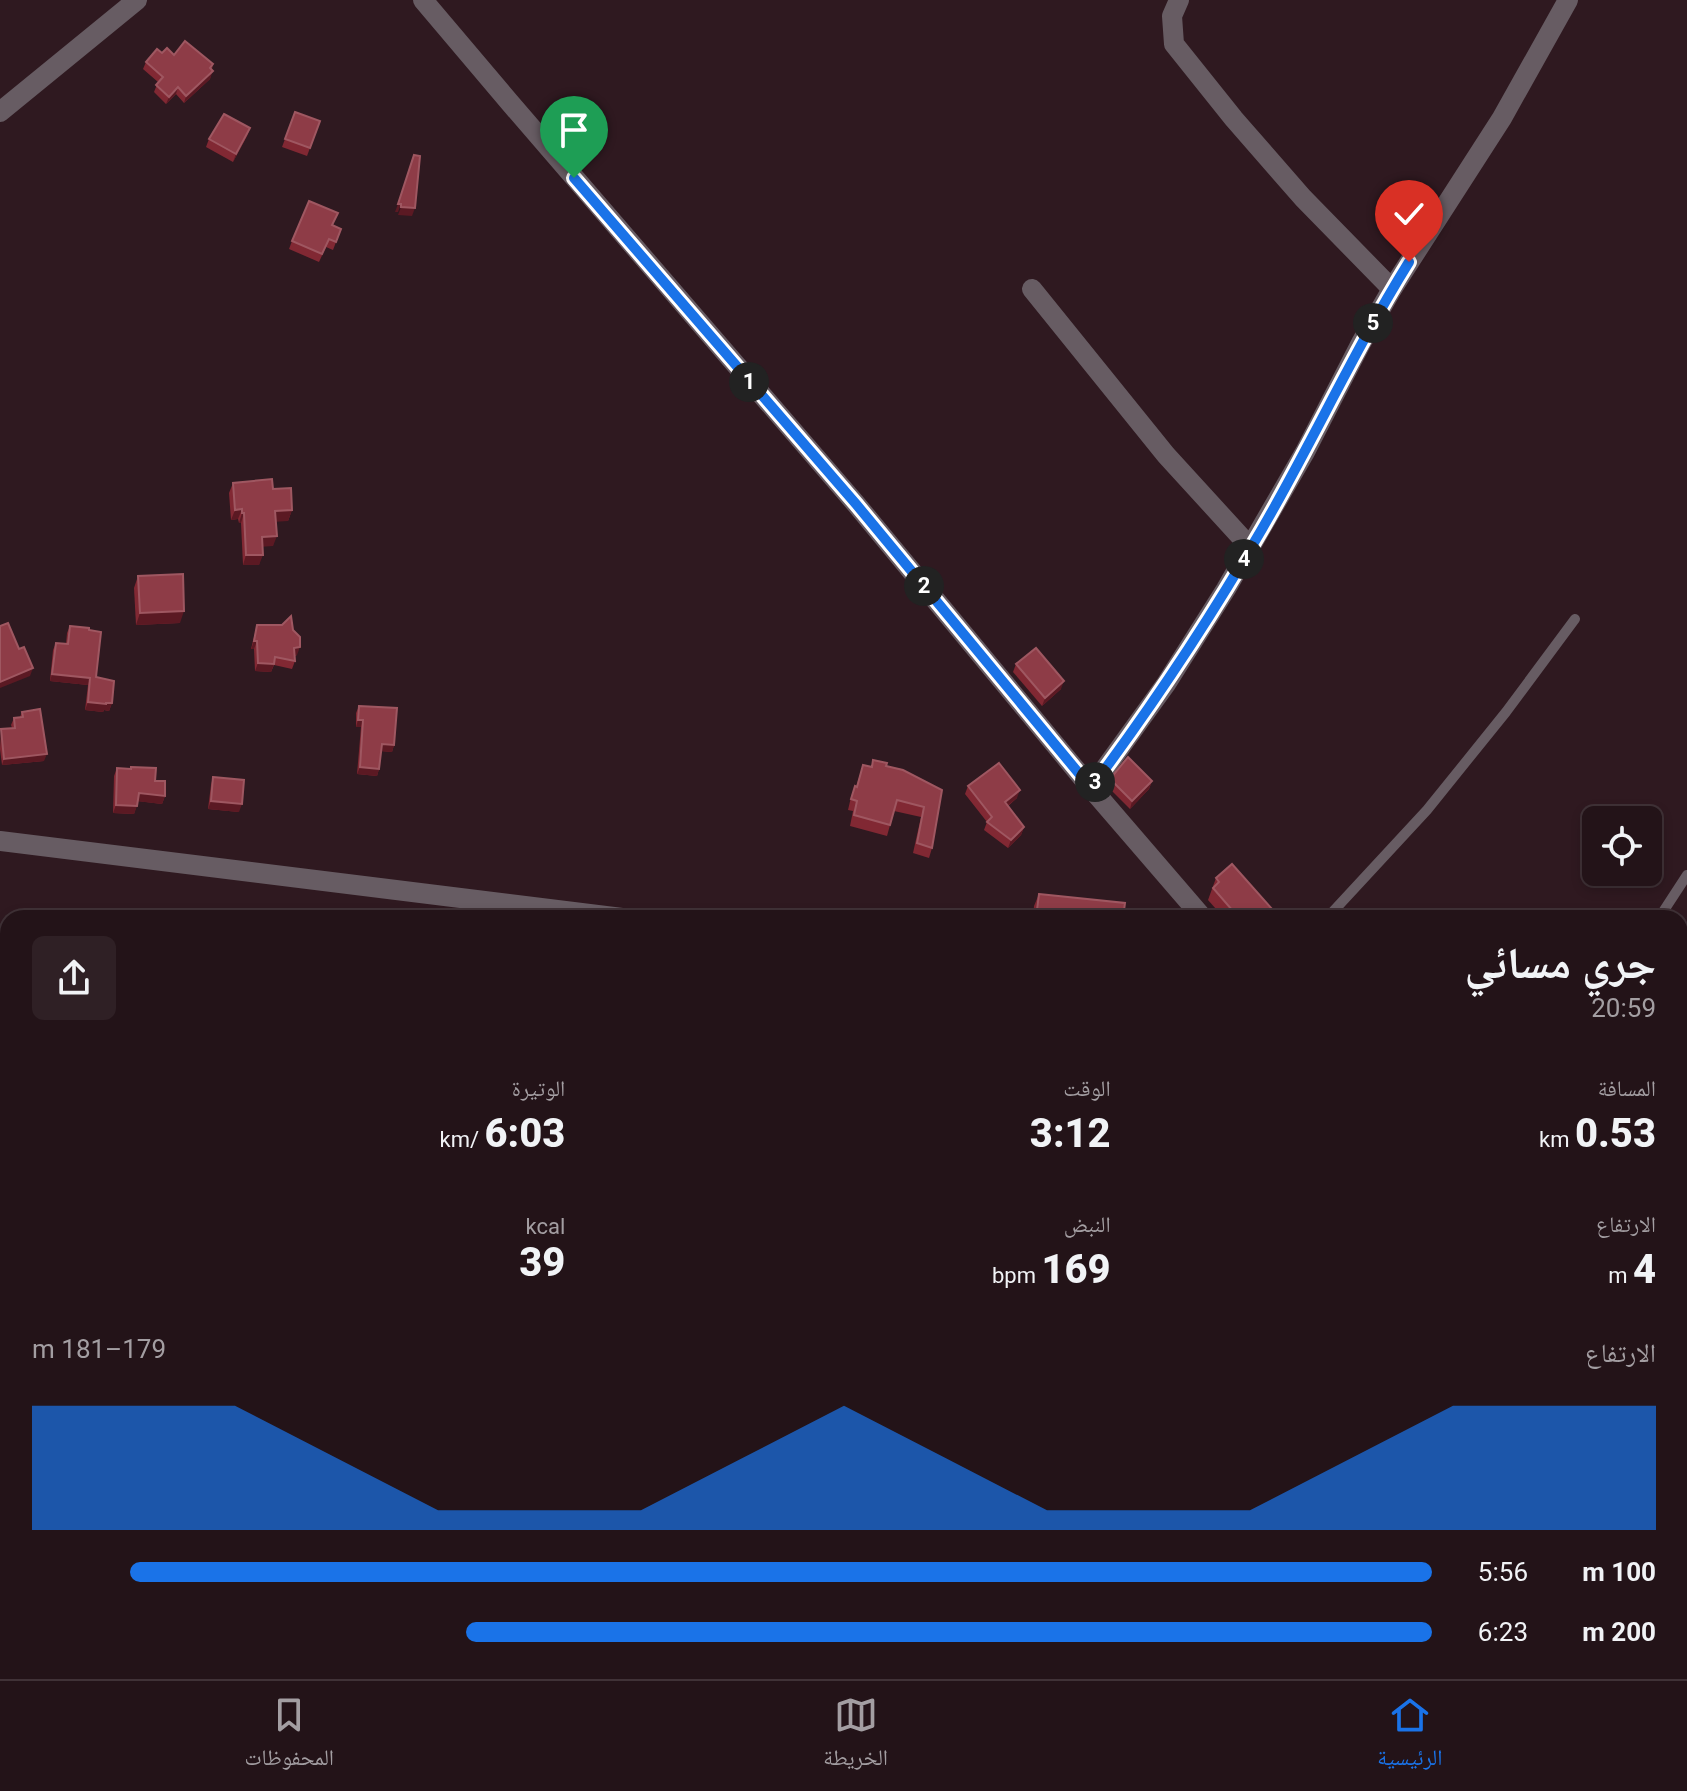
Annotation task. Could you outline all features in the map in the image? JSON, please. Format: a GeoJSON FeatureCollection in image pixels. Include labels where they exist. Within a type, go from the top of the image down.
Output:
{"type":"FeatureCollection","features":[{"type":"Feature","properties":{"kind":"street"},"geometry":{"type":"LineString","coordinates":[[0,112],[137,0]]}},
{"type":"Feature","properties":{"kind":"street"},"geometry":{"type":"LineString","coordinates":[[423,0],[856,504],[1196,910]]}},
{"type":"Feature","properties":{"kind":"street"},"geometry":{"type":"LineString","coordinates":[[1179,0],[1172,16],[1174,44],[1303,198],[1392,289]]}},
{"type":"Feature","properties":{"kind":"street"},"geometry":{"type":"LineString","coordinates":[[1091,788],[1166,684],[1251,548],[1392,289],[1502,118],[1568,0]]}},
{"type":"Feature","properties":{"kind":"street"},"geometry":{"type":"LineString","coordinates":[[1032,289],[1166,455],[1251,548]]}},
{"type":"Feature","properties":{"kind":"street"},"geometry":{"type":"LineString","coordinates":[[0,841],[557,910]]}},
{"type":"Feature","properties":{"kind":"lane"},"geometry":{"type":"LineString","coordinates":[[1334,910],[1427,810],[1506,712],[1575,619]]}},
{"type":"Feature","properties":{"kind":"lane"},"geometry":{"type":"LineString","coordinates":[[1664,910],[1687,875]]}},
{"type":"Feature","properties":{"kind":"building"},"geometry":{"type":"Polygon","coordinates":[[[185,41],[213,64],[210,68],[213,71],[186,96],[178,87],[169,97],[156,85],[163,77],[146,62],[157,49],[162,53],[167,48],[174,55],[185,41]]]}},
{"type":"Feature","properties":{"kind":"building"},"geometry":{"type":"Polygon","coordinates":[[[295,112],[320,121],[310,148],[285,139],[295,112]]]}},
{"type":"Feature","properties":{"kind":"building"},"geometry":{"type":"Polygon","coordinates":[[[224,114],[250,128],[236,154],[209,139],[224,114]]]}},
{"type":"Feature","properties":{"kind":"building"},"geometry":{"type":"Polygon","coordinates":[[[414,155],[420,156],[415,208],[401,207],[398,204],[414,155]]]}},
{"type":"Feature","properties":{"kind":"building"},"geometry":{"type":"Polygon","coordinates":[[[309,201],[338,213],[332,225],[341,229],[336,242],[329,239],[322,254],[292,241],[309,201]]]}},
{"type":"Feature","properties":{"kind":"building"},"geometry":{"type":"Polygon","coordinates":[[[272,479],[273,489],[291,488],[292,510],[275,511],[277,536],[262,537],[263,555],[246,555],[244,513],[242,509],[235,510],[233,483],[272,479]]]}},
{"type":"Feature","properties":{"kind":"building"},"geometry":{"type":"Polygon","coordinates":[[[183,574],[184,611],[140,613],[138,576],[183,574]]]}},
{"type":"Feature","properties":{"kind":"building"},"geometry":{"type":"Polygon","coordinates":[[[291,616],[293,630],[300,637],[300,647],[294,648],[295,661],[275,657],[274,664],[258,663],[257,641],[254,641],[257,625],[282,625],[291,616]]]}},
{"type":"Feature","properties":{"kind":"building"},"geometry":{"type":"Polygon","coordinates":[[[8,623],[19,649],[24,647],[33,668],[0,682],[0,626],[8,623]]]}},
{"type":"Feature","properties":{"kind":"building"},"geometry":{"type":"Polygon","coordinates":[[[70,626],[101,632],[96,677],[114,681],[112,703],[88,702],[90,678],[52,674],[56,643],[68,644],[70,626]]]}},
{"type":"Feature","properties":{"kind":"building"},"geometry":{"type":"Polygon","coordinates":[[[1036,648],[1064,681],[1045,698],[1016,664],[1036,648]]]}},
{"type":"Feature","properties":{"kind":"building"},"geometry":{"type":"Polygon","coordinates":[[[359,706],[397,708],[394,745],[382,744],[379,769],[360,767],[363,720],[358,720],[359,706]]]}},
{"type":"Feature","properties":{"kind":"building"},"geometry":{"type":"Polygon","coordinates":[[[40,709],[47,754],[4,759],[1,729],[15,728],[14,718],[23,717],[22,712],[40,709]]]}},
{"type":"Feature","properties":{"kind":"building"},"geometry":{"type":"Polygon","coordinates":[[[1128,757],[1152,781],[1132,801],[1110,779],[1128,757]]]}},
{"type":"Feature","properties":{"kind":"building"},"geometry":{"type":"Polygon","coordinates":[[[873,760],[887,763],[886,766],[903,770],[942,790],[932,848],[917,843],[924,807],[897,800],[890,825],[854,815],[857,801],[851,799],[855,786],[863,765],[872,767],[873,760]]]}},
{"type":"Feature","properties":{"kind":"building"},"geometry":{"type":"Polygon","coordinates":[[[999,763],[1020,790],[1005,802],[1024,827],[1011,840],[987,822],[992,817],[968,786],[999,763]]]}},
{"type":"Feature","properties":{"kind":"building"},"geometry":{"type":"Polygon","coordinates":[[[117,768],[156,768],[155,781],[165,781],[165,796],[139,793],[137,806],[116,805],[117,768]]]}},
{"type":"Feature","properties":{"kind":"building"},"geometry":{"type":"Polygon","coordinates":[[[213,777],[244,780],[242,804],[211,801],[213,777]]]}},
{"type":"Feature","properties":{"kind":"building"},"geometry":{"type":"Polygon","coordinates":[[[1232,864],[1273,910],[1232,910],[1213,888],[1219,882],[1216,878],[1232,864]]]}},
{"type":"Feature","properties":{"kind":"building"},"geometry":{"type":"Polygon","coordinates":[[[1039,894],[1125,903],[1124,910],[1037,910],[1039,894]]]}},
{"type":"Feature","properties":{"kind":"route"},"geometry":{"type":"LineString","coordinates":[[574,178],[856,504],[1091,788],[1166,684],[1262,530],[1361,343],[1409,262]]}}]}
